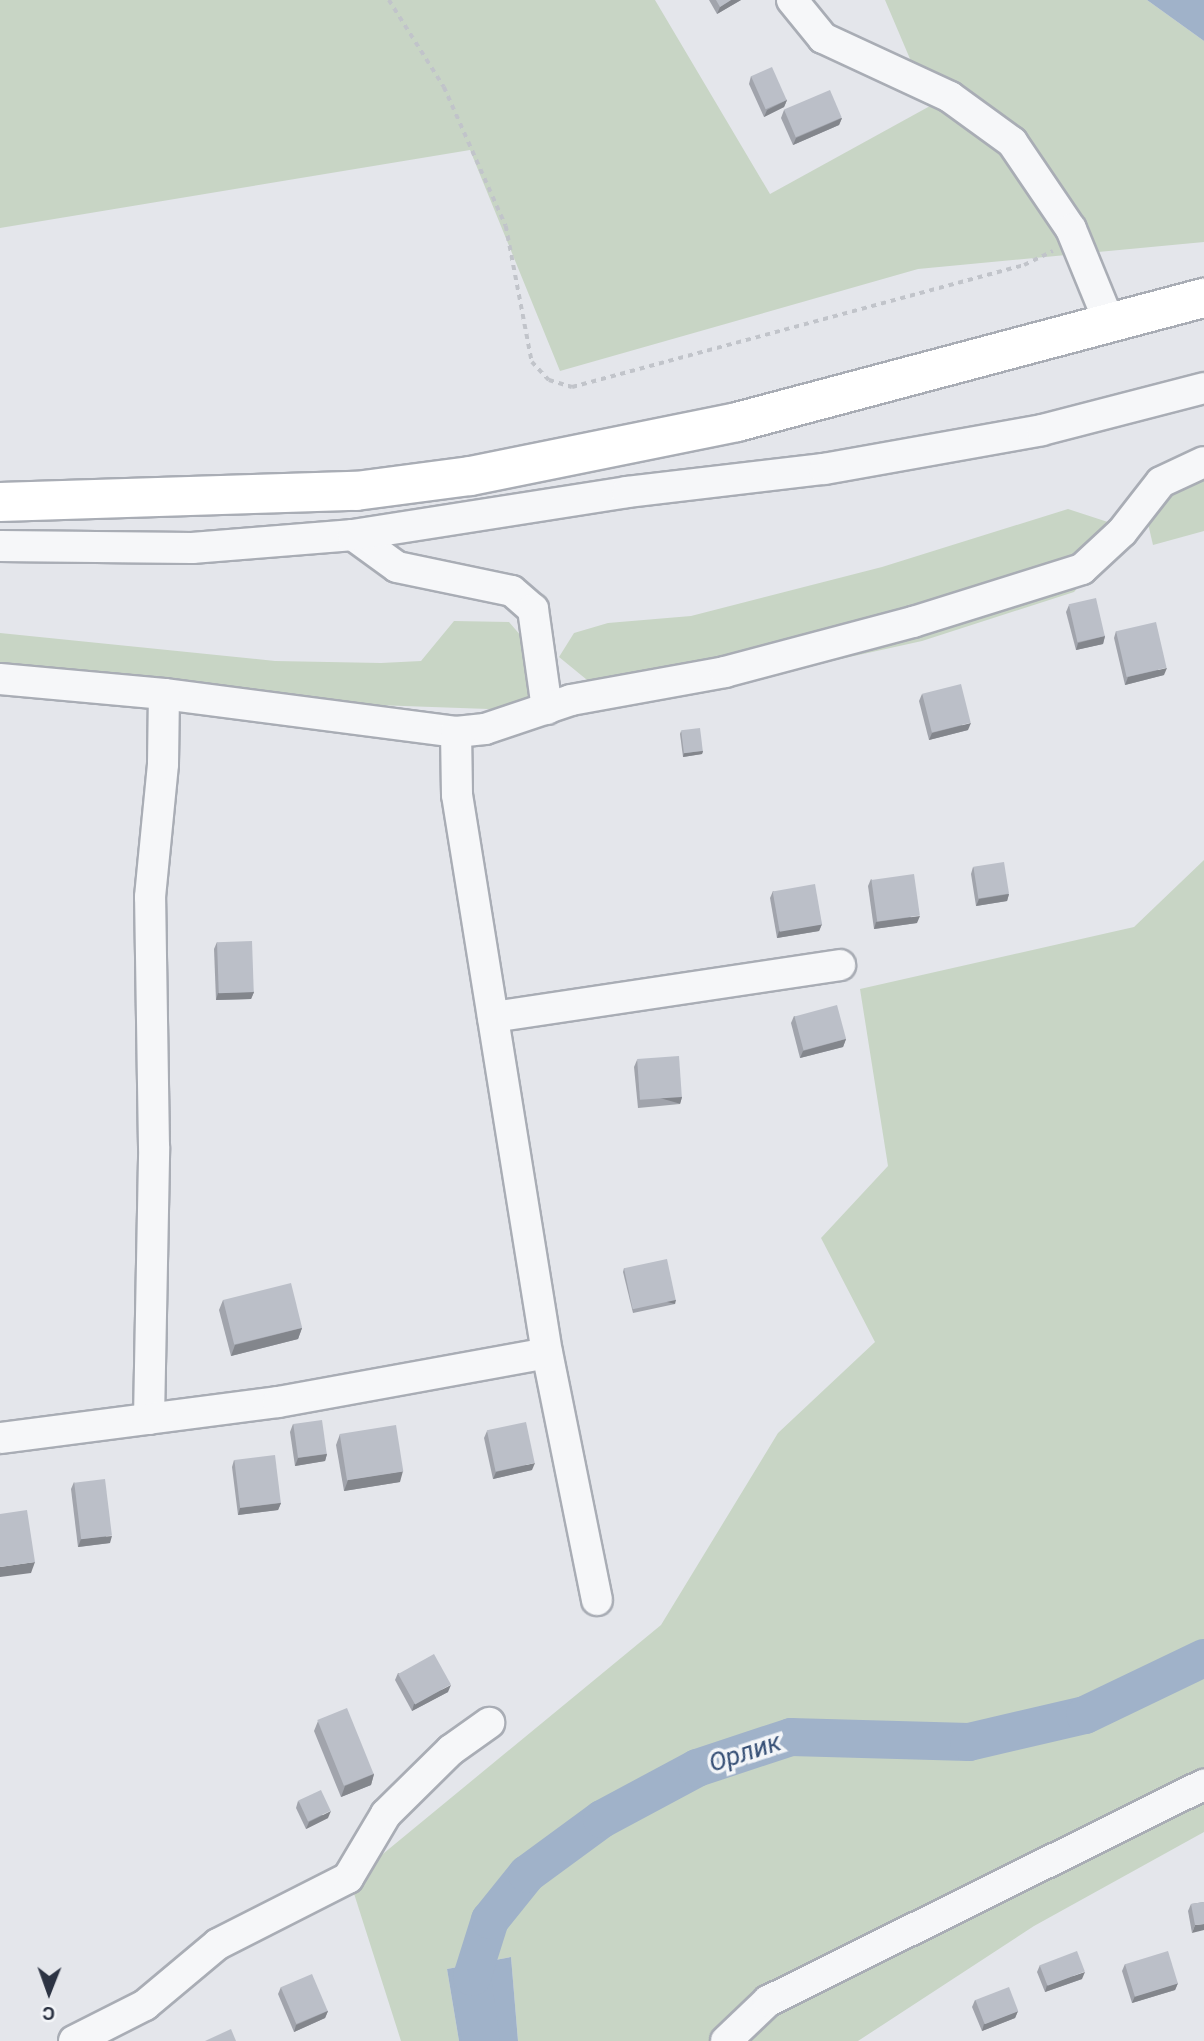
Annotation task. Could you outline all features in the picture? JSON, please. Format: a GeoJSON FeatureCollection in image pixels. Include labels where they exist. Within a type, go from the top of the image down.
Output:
{"type":"FeatureCollection","features":[{"type":"Feature","properties":{"kind":"highway"},"geometry":{"type":"LineString","coordinates":[[0,502],[356,491],[470,475],[737,422],[1204,298]]}},
{"type":"Feature","properties":{"kind":"street"},"geometry":{"type":"LineString","coordinates":[[792,0],[823,38],[950,97],[1012,142],[1075,240],[1110,324]]}},
{"type":"Feature","properties":{"kind":"street"},"geometry":{"type":"LineString","coordinates":[[0,546],[192,548],[353,535],[627,492],[838,467],[1042,430],[1204,388]]}},
{"type":"Feature","properties":{"kind":"street"},"geometry":{"type":"LineString","coordinates":[[0,680],[164,694],[456,733],[485,729],[571,700],[738,668],[913,622],[1082,569],[1122,532],[1161,482],[1204,462]]}},
{"type":"Feature","properties":{"kind":"street"},"geometry":{"type":"LineString","coordinates":[[353,535],[397,568],[512,591],[533,609],[547,709]]}},
{"type":"Feature","properties":{"kind":"street"},"geometry":{"type":"LineString","coordinates":[[149,1419],[153,1213],[150,897],[163,764],[164,694]]}},
{"type":"Feature","properties":{"kind":"street"},"geometry":{"type":"LineString","coordinates":[[456,733],[457,795],[547,1353],[597,1601]]}},
{"type":"Feature","properties":{"kind":"street"},"geometry":{"type":"LineString","coordinates":[[493,1017],[840,965]]}},
{"type":"Feature","properties":{"kind":"street"},"geometry":{"type":"LineString","coordinates":[[0,1438],[278,1402],[547,1353]]}},
{"type":"Feature","properties":{"kind":"street"},"geometry":{"type":"LineString","coordinates":[[74,2041],[145,2005],[218,1944],[348,1878],[386,1814],[451,1750],[489,1723]]}},
{"type":"Feature","properties":{"kind":"street"},"geometry":{"type":"LineString","coordinates":[[726,2041],[780,1994],[1204,1786]]}},
{"type":"Feature","properties":{"kind":"path"},"geometry":{"type":"LineString","coordinates":[[389,0],[444,88],[506,226],[531,362],[548,380],[572,387],[1024,265],[1075,240]]}},
{"type":"Feature","properties":{"kind":"green space"},"geometry":{"type":"Polygon","coordinates":[[[0,0],[655,0],[770,194],[930,106],[885,0],[1147,0],[1204,41],[1204,242],[918,269],[560,371],[470,150],[0,228],[0,0]]]}},
{"type":"Feature","properties":{"kind":"green space"},"geometry":{"type":"Polygon","coordinates":[[[1204,470],[1204,531],[1153,545],[1146,515],[1154,499],[1204,470]]]}},
{"type":"Feature","properties":{"kind":"green space"},"geometry":{"type":"Polygon","coordinates":[[[1068,509],[1117,525],[1103,558],[1074,592],[922,641],[667,697],[592,684],[559,657],[574,633],[608,623],[691,616],[882,567],[1068,509]]]}},
{"type":"Feature","properties":{"kind":"green space"},"geometry":{"type":"Polygon","coordinates":[[[454,621],[509,622],[534,651],[544,682],[516,710],[262,701],[0,674],[0,633],[275,661],[381,663],[421,661],[454,621]]]}},
{"type":"Feature","properties":{"kind":"green space"},"geometry":{"type":"Polygon","coordinates":[[[1204,860],[1204,1832],[1034,1926],[858,2041],[518,2041],[511,1957],[447,1969],[459,2041],[401,2041],[350,1881],[661,1625],[778,1433],[875,1342],[821,1238],[888,1166],[860,989],[1134,927],[1204,860]]]}},
{"type":"Feature","properties":{"kind":"water"},"geometry":{"type":"Polygon","coordinates":[[[1147,0],[1204,0],[1204,41],[1147,0]]]}},
{"type":"Feature","properties":{"kind":"water"},"geometry":{"type":"Polygon","coordinates":[[[511,1957],[518,2041],[459,2041],[447,1969],[511,1957]]]}},
{"type":"Feature","properties":{"kind":"building"},"geometry":{"type":"Polygon","coordinates":[[[716,0],[731,0],[720,7],[716,0]]]}},
{"type":"Feature","properties":{"kind":"building"},"geometry":{"type":"Polygon","coordinates":[[[772,67],[787,100],[766,109],[751,76],[772,67]]]}},
{"type":"Feature","properties":{"kind":"building"},"geometry":{"type":"Polygon","coordinates":[[[830,90],[842,118],[796,137],[784,110],[830,90]]]}},
{"type":"Feature","properties":{"kind":"building"},"geometry":{"type":"Polygon","coordinates":[[[1096,598],[1105,636],[1077,642],[1069,604],[1096,598]]]}},
{"type":"Feature","properties":{"kind":"building"},"geometry":{"type":"Polygon","coordinates":[[[1156,622],[1167,668],[1127,677],[1116,631],[1156,622]]]}},
{"type":"Feature","properties":{"kind":"building"},"geometry":{"type":"Polygon","coordinates":[[[961,684],[971,723],[932,732],[922,694],[961,684]]]}},
{"type":"Feature","properties":{"kind":"building"},"geometry":{"type":"Polygon","coordinates":[[[700,728],[703,751],[684,753],[681,730],[700,728]]]}},
{"type":"Feature","properties":{"kind":"building"},"geometry":{"type":"Polygon","coordinates":[[[1004,862],[1009,894],[978,898],[973,867],[1004,862]]]}},
{"type":"Feature","properties":{"kind":"building"},"geometry":{"type":"Polygon","coordinates":[[[914,874],[920,916],[877,922],[871,880],[914,874]]]}},
{"type":"Feature","properties":{"kind":"building"},"geometry":{"type":"Polygon","coordinates":[[[815,884],[822,924],[780,932],[773,891],[815,884]]]}},
{"type":"Feature","properties":{"kind":"building"},"geometry":{"type":"Polygon","coordinates":[[[252,941],[254,992],[219,993],[217,942],[252,941]]]}},
{"type":"Feature","properties":{"kind":"building"},"geometry":{"type":"Polygon","coordinates":[[[837,1005],[846,1039],[804,1050],[794,1016],[837,1005]]]}},
{"type":"Feature","properties":{"kind":"building"},"geometry":{"type":"Polygon","coordinates":[[[679,1056],[682,1097],[640,1100],[637,1059],[679,1056]]]}},
{"type":"Feature","properties":{"kind":"building"},"geometry":{"type":"Polygon","coordinates":[[[667,1259],[676,1300],[633,1309],[624,1268],[667,1259]]]}},
{"type":"Feature","properties":{"kind":"building"},"geometry":{"type":"Polygon","coordinates":[[[291,1283],[302,1328],[234,1345],[223,1300],[291,1283]]]}},
{"type":"Feature","properties":{"kind":"building"},"geometry":{"type":"Polygon","coordinates":[[[322,1420],[327,1454],[298,1458],[293,1424],[322,1420]]]}},
{"type":"Feature","properties":{"kind":"building"},"geometry":{"type":"Polygon","coordinates":[[[526,1422],[535,1463],[496,1471],[487,1430],[526,1422]]]}},
{"type":"Feature","properties":{"kind":"building"},"geometry":{"type":"Polygon","coordinates":[[[396,1425],[403,1471],[347,1480],[340,1434],[396,1425]]]}},
{"type":"Feature","properties":{"kind":"building"},"geometry":{"type":"Polygon","coordinates":[[[275,1455],[281,1503],[240,1508],[234,1460],[275,1455]]]}},
{"type":"Feature","properties":{"kind":"building"},"geometry":{"type":"Polygon","coordinates":[[[105,1479],[112,1536],[81,1539],[74,1483],[105,1479]]]}},
{"type":"Feature","properties":{"kind":"building"},"geometry":{"type":"Polygon","coordinates":[[[27,1510],[35,1562],[0,1567],[0,1514],[27,1510]]]}},
{"type":"Feature","properties":{"kind":"building"},"geometry":{"type":"Polygon","coordinates":[[[434,1654],[451,1685],[415,1704],[398,1674],[434,1654]]]}},
{"type":"Feature","properties":{"kind":"building"},"geometry":{"type":"Polygon","coordinates":[[[347,1708],[374,1774],[344,1786],[317,1720],[347,1708]]]}},
{"type":"Feature","properties":{"kind":"building"},"geometry":{"type":"Polygon","coordinates":[[[321,1790],[331,1811],[308,1821],[298,1801],[321,1790]]]}},
{"type":"Feature","properties":{"kind":"building"},"geometry":{"type":"Polygon","coordinates":[[[1204,1902],[1204,1924],[1195,1925],[1191,1904],[1204,1902]]]}},
{"type":"Feature","properties":{"kind":"building"},"geometry":{"type":"Polygon","coordinates":[[[1077,1951],[1085,1972],[1048,1986],[1040,1965],[1077,1951]]]}},
{"type":"Feature","properties":{"kind":"building"},"geometry":{"type":"Polygon","coordinates":[[[1168,1951],[1178,1984],[1135,1997],[1125,1964],[1168,1951]]]}},
{"type":"Feature","properties":{"kind":"building"},"geometry":{"type":"Polygon","coordinates":[[[312,1974],[328,2011],[296,2024],[281,1987],[312,1974]]]}},
{"type":"Feature","properties":{"kind":"building"},"geometry":{"type":"Polygon","coordinates":[[[1009,1987],[1018,2011],[985,2024],[975,2000],[1009,1987]]]}},
{"type":"Feature","properties":{"kind":"building"},"geometry":{"type":"Polygon","coordinates":[[[231,2029],[236,2041],[205,2041],[231,2029]]]}},
{"type":"Feature","properties":{"kind":"waterway","name":"Орлик"},"geometry":{"type":"LineString","coordinates":[[481,2041],[472,1977],[490,1920],[527,1874],[602,1819],[697,1768],[791,1737],[969,1742],[1085,1715],[1204,1658]]}}]}
